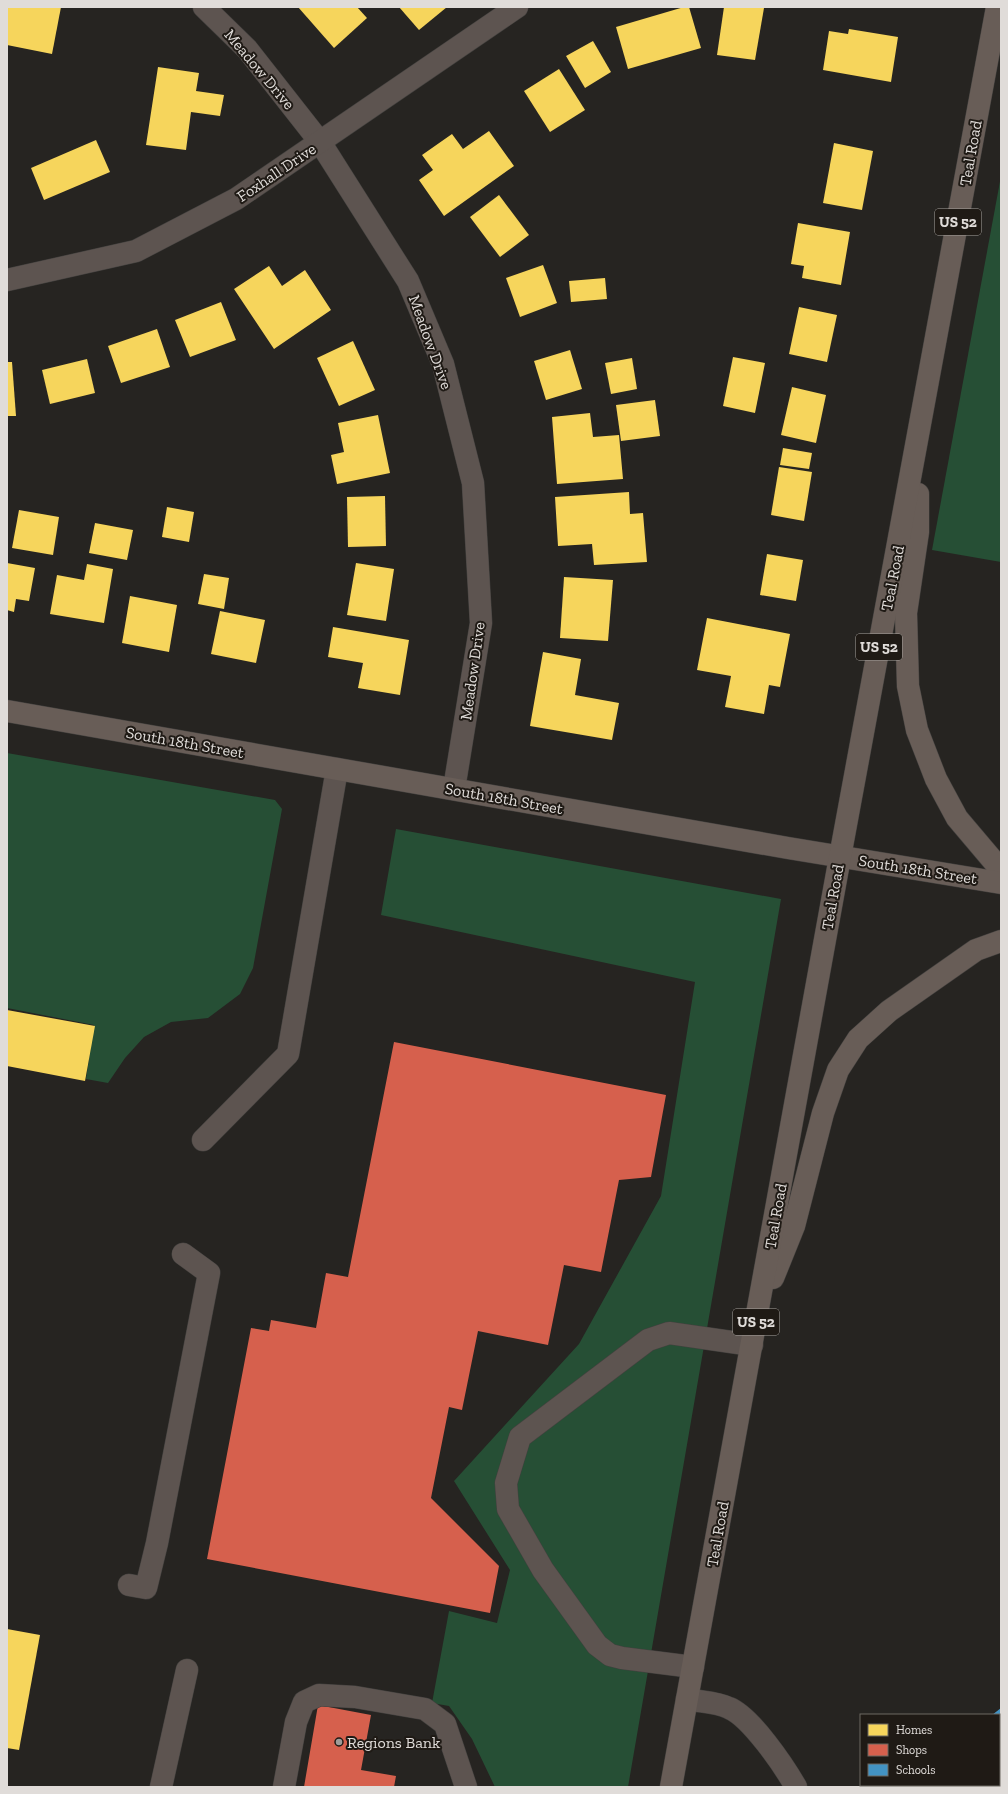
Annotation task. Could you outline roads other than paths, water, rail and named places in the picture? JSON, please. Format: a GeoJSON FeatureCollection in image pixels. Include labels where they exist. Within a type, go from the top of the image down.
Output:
{"type":"FeatureCollection","features":[{"type":"Feature","properties":{"kind":"main road","name":"Teal Road"},"geometry":{"type":"LineString","coordinates":[[671,1787],[840,857],[919,436],[997,7]]}},
{"type":"Feature","properties":{"kind":"main road"},"geometry":{"type":"LineString","coordinates":[[919,436],[918,532],[906,613],[908,686],[917,730],[936,778],[957,818],[1001,870]]}},
{"type":"Feature","properties":{"kind":"main road","name":"South 18th Street"},"geometry":{"type":"LineString","coordinates":[[7,711],[840,857],[1001,883]]}},
{"type":"Feature","properties":{"kind":"main road"},"geometry":{"type":"LineString","coordinates":[[756,1320],[794,1226],[823,1113],[838,1070],[858,1039],[889,1010],[976,950],[1001,941]]}},
{"type":"Feature","properties":{"kind":"street","name":"Meadow Drive"},"geometry":{"type":"LineString","coordinates":[[204,7],[247,49],[320,142],[408,281],[443,364],[473,483],[481,623],[454,789]]}},
{"type":"Feature","properties":{"kind":"street","name":"Foxhall Drive"},"geometry":{"type":"LineString","coordinates":[[7,280],[136,251],[236,199],[517,7]]}},
{"type":"Feature","properties":{"kind":"street"},"geometry":{"type":"LineString","coordinates":[[202,1140],[288,1054],[337,769]]}},
{"type":"Feature","properties":{"kind":"street"},"geometry":{"type":"LineString","coordinates":[[129,1585],[146,1588],[157,1543],[209,1273],[183,1254]]}},
{"type":"Feature","properties":{"kind":"street"},"geometry":{"type":"LineString","coordinates":[[692,1667],[622,1658],[610,1655],[596,1645],[543,1570],[517,1526],[508,1509],[506,1483],[520,1437],[648,1340],[670,1333],[752,1345]]}},
{"type":"Feature","properties":{"kind":"street"},"geometry":{"type":"LineString","coordinates":[[160,1787],[187,1670]]}},
{"type":"Feature","properties":{"kind":"street"},"geometry":{"type":"LineString","coordinates":[[284,1787],[296,1722],[304,1702],[319,1696],[355,1697],[425,1709],[445,1724],[466,1787]]}},
{"type":"Feature","properties":{"kind":"street"},"geometry":{"type":"LineString","coordinates":[[687,1699],[729,1708],[752,1726],[787,1771],[796,1787]]}},
{"type":"Feature","properties":{"kind":"place","name":"Regions Bank"},"geometry":{"type":"Point","coordinates":[339,1742]}}]}
